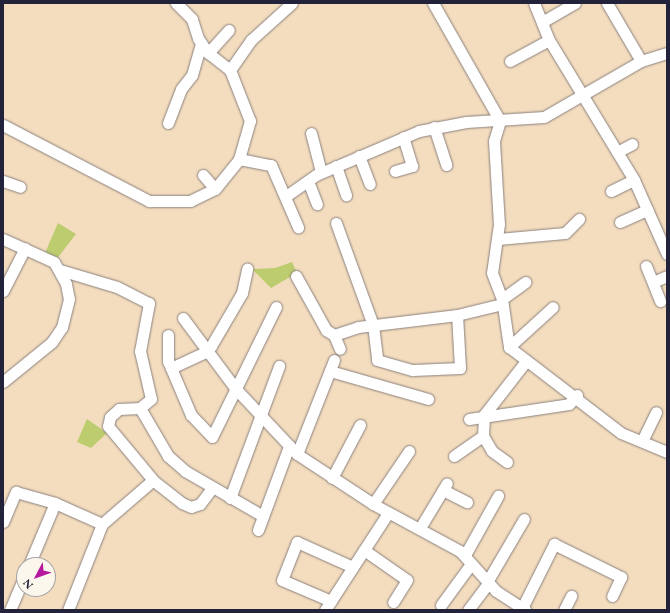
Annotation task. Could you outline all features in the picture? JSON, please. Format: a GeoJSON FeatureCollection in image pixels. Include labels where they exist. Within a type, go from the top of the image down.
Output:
{"type":"FeatureCollection","features":[{"type":"Feature","properties":{"kind":"street"},"geometry":{"type":"LineString","coordinates":[[3,124],[149,201],[190,201],[215,189],[239,159],[250,121],[230,70],[208,53],[201,43],[192,19],[176,3]]}},
{"type":"Feature","properties":{"kind":"street"},"geometry":{"type":"LineString","coordinates":[[230,70],[251,40],[292,3]]}},
{"type":"Feature","properties":{"kind":"street"},"geometry":{"type":"LineString","coordinates":[[433,3],[500,121],[494,141],[498,240],[492,272],[502,301],[509,347],[526,361],[577,396],[606,422],[667,452]]}},
{"type":"Feature","properties":{"kind":"street"},"geometry":{"type":"LineString","coordinates":[[534,3],[549,40],[634,180],[667,254]]}},
{"type":"Feature","properties":{"kind":"street"},"geometry":{"type":"LineString","coordinates":[[542,22],[575,3]]}},
{"type":"Feature","properties":{"kind":"street"},"geometry":{"type":"LineString","coordinates":[[607,3],[642,61]]}},
{"type":"Feature","properties":{"kind":"street"},"geometry":{"type":"LineString","coordinates":[[208,53],[229,30]]}},
{"type":"Feature","properties":{"kind":"street"},"geometry":{"type":"LineString","coordinates":[[510,61],[549,40]]}},
{"type":"Feature","properties":{"kind":"street"},"geometry":{"type":"LineString","coordinates":[[168,123],[180,89],[192,75],[201,43]]}},
{"type":"Feature","properties":{"kind":"street"},"geometry":{"type":"LineString","coordinates":[[286,196],[322,172],[403,137],[434,127],[544,117],[642,61],[667,53]]}},
{"type":"Feature","properties":{"kind":"street"},"geometry":{"type":"LineString","coordinates":[[434,127],[446,165]]}},
{"type":"Feature","properties":{"kind":"street"},"geometry":{"type":"LineString","coordinates":[[311,133],[322,172]]}},
{"type":"Feature","properties":{"kind":"street"},"geometry":{"type":"LineString","coordinates":[[395,171],[412,166],[403,137]]}},
{"type":"Feature","properties":{"kind":"street"},"geometry":{"type":"LineString","coordinates":[[617,152],[632,144]]}},
{"type":"Feature","properties":{"kind":"street"},"geometry":{"type":"LineString","coordinates":[[359,156],[370,184]]}},
{"type":"Feature","properties":{"kind":"street"},"geometry":{"type":"LineString","coordinates":[[239,159],[271,165],[286,196],[298,227]]}},
{"type":"Feature","properties":{"kind":"street"},"geometry":{"type":"LineString","coordinates":[[336,166],[346,195]]}},
{"type":"Feature","properties":{"kind":"street"},"geometry":{"type":"LineString","coordinates":[[203,175],[215,189]]}},
{"type":"Feature","properties":{"kind":"street"},"geometry":{"type":"LineString","coordinates":[[611,191],[634,180]]}},
{"type":"Feature","properties":{"kind":"street"},"geometry":{"type":"LineString","coordinates":[[3,181],[20,187]]}},
{"type":"Feature","properties":{"kind":"street"},"geometry":{"type":"LineString","coordinates":[[308,181],[317,204]]}},
{"type":"Feature","properties":{"kind":"street"},"geometry":{"type":"LineString","coordinates":[[620,222],[647,210]]}},
{"type":"Feature","properties":{"kind":"street"},"geometry":{"type":"LineString","coordinates":[[498,240],[565,232],[579,219]]}},
{"type":"Feature","properties":{"kind":"street"},"geometry":{"type":"LineString","coordinates":[[336,223],[373,325],[377,360],[413,370],[444,371],[460,368],[456,315]]}},
{"type":"Feature","properties":{"kind":"street"},"geometry":{"type":"LineString","coordinates":[[3,239],[46,256],[60,270],[69,299],[62,327],[45,350],[3,382]]}},
{"type":"Feature","properties":{"kind":"street"},"geometry":{"type":"LineString","coordinates":[[3,292],[25,248]]}},
{"type":"Feature","properties":{"kind":"street"},"geometry":{"type":"LineString","coordinates":[[646,266],[660,301]]}},
{"type":"Feature","properties":{"kind":"street"},"geometry":{"type":"LineString","coordinates":[[171,368],[206,352],[242,292],[248,269]]}},
{"type":"Feature","properties":{"kind":"street"},"geometry":{"type":"LineString","coordinates":[[60,270],[117,287],[149,303],[140,350],[151,399],[140,408],[118,409],[110,417],[108,426],[153,480],[191,507],[200,504],[212,488]]}},
{"type":"Feature","properties":{"kind":"street"},"geometry":{"type":"LineString","coordinates":[[296,276],[326,330],[334,335],[340,349]]}},
{"type":"Feature","properties":{"kind":"street"},"geometry":{"type":"LineString","coordinates":[[652,282],[667,276]]}},
{"type":"Feature","properties":{"kind":"street"},"geometry":{"type":"LineString","coordinates":[[334,335],[373,325],[456,315],[502,301],[525,282]]}},
{"type":"Feature","properties":{"kind":"street"},"geometry":{"type":"LineString","coordinates":[[168,335],[171,368],[191,415],[212,437],[276,306]]}},
{"type":"Feature","properties":{"kind":"street"},"geometry":{"type":"LineString","coordinates":[[509,347],[554,307]]}},
{"type":"Feature","properties":{"kind":"street"},"geometry":{"type":"LineString","coordinates":[[183,318],[206,352],[260,418],[297,454],[373,504],[420,528],[468,560],[488,582],[520,608],[554,544],[621,577],[612,596]]}},
{"type":"Feature","properties":{"kind":"street"},"geometry":{"type":"LineString","coordinates":[[507,462],[492,451],[483,436],[484,415],[526,361]]}},
{"type":"Feature","properties":{"kind":"street"},"geometry":{"type":"LineString","coordinates":[[230,498],[278,366]]}},
{"type":"Feature","properties":{"kind":"street"},"geometry":{"type":"LineString","coordinates":[[297,454],[332,366],[428,399]]}},
{"type":"Feature","properties":{"kind":"street"},"geometry":{"type":"LineString","coordinates":[[469,419],[484,415],[569,404],[577,396]]}},
{"type":"Feature","properties":{"kind":"street"},"geometry":{"type":"LineString","coordinates":[[140,408],[168,456],[212,488],[263,516]]}},
{"type":"Feature","properties":{"kind":"street"},"geometry":{"type":"LineString","coordinates":[[642,441],[656,412]]}},
{"type":"Feature","properties":{"kind":"street"},"geometry":{"type":"LineString","coordinates":[[332,478],[360,425]]}},
{"type":"Feature","properties":{"kind":"street"},"geometry":{"type":"LineString","coordinates":[[454,456],[483,436]]}},
{"type":"Feature","properties":{"kind":"street"},"geometry":{"type":"LineString","coordinates":[[258,530],[289,446]]}},
{"type":"Feature","properties":{"kind":"street"},"geometry":{"type":"LineString","coordinates":[[373,504],[409,451]]}},
{"type":"Feature","properties":{"kind":"street"},"geometry":{"type":"LineString","coordinates":[[68,610],[102,524],[153,480]]}},
{"type":"Feature","properties":{"kind":"street"},"geometry":{"type":"LineString","coordinates":[[420,528],[445,486],[467,502]]}},
{"type":"Feature","properties":{"kind":"street"},"geometry":{"type":"LineString","coordinates":[[3,522],[16,492],[54,502],[102,524]]}},
{"type":"Feature","properties":{"kind":"street"},"geometry":{"type":"LineString","coordinates":[[441,605],[468,560],[498,496]]}},
{"type":"Feature","properties":{"kind":"street"},"geometry":{"type":"LineString","coordinates":[[32,557],[54,502]]}},
{"type":"Feature","properties":{"kind":"street"},"geometry":{"type":"LineString","coordinates":[[353,567],[296,542],[282,580],[328,605],[353,567],[388,513]]}},
{"type":"Feature","properties":{"kind":"street"},"geometry":{"type":"LineString","coordinates":[[468,610],[488,582],[524,519]]}},
{"type":"Feature","properties":{"kind":"street"},"geometry":{"type":"LineString","coordinates":[[364,550],[407,580],[393,602]]}},
{"type":"Feature","properties":{"kind":"street"},"geometry":{"type":"LineString","coordinates":[[10,610],[16,596]]}},
{"type":"Feature","properties":{"kind":"street"},"geometry":{"type":"LineString","coordinates":[[564,610],[571,596]]}},
{"type":"Feature","properties":{"kind":"green space"},"geometry":{"type":"Polygon","coordinates":[[[58,223],[76,234],[56,260],[45,253],[58,223]]]}},
{"type":"Feature","properties":{"kind":"green space"},"geometry":{"type":"Polygon","coordinates":[[[292,262],[297,273],[271,288],[252,269],[275,268],[292,262]]]}},
{"type":"Feature","properties":{"kind":"green space"},"geometry":{"type":"Polygon","coordinates":[[[87,419],[107,433],[91,448],[77,442],[87,419]]]}}]}
